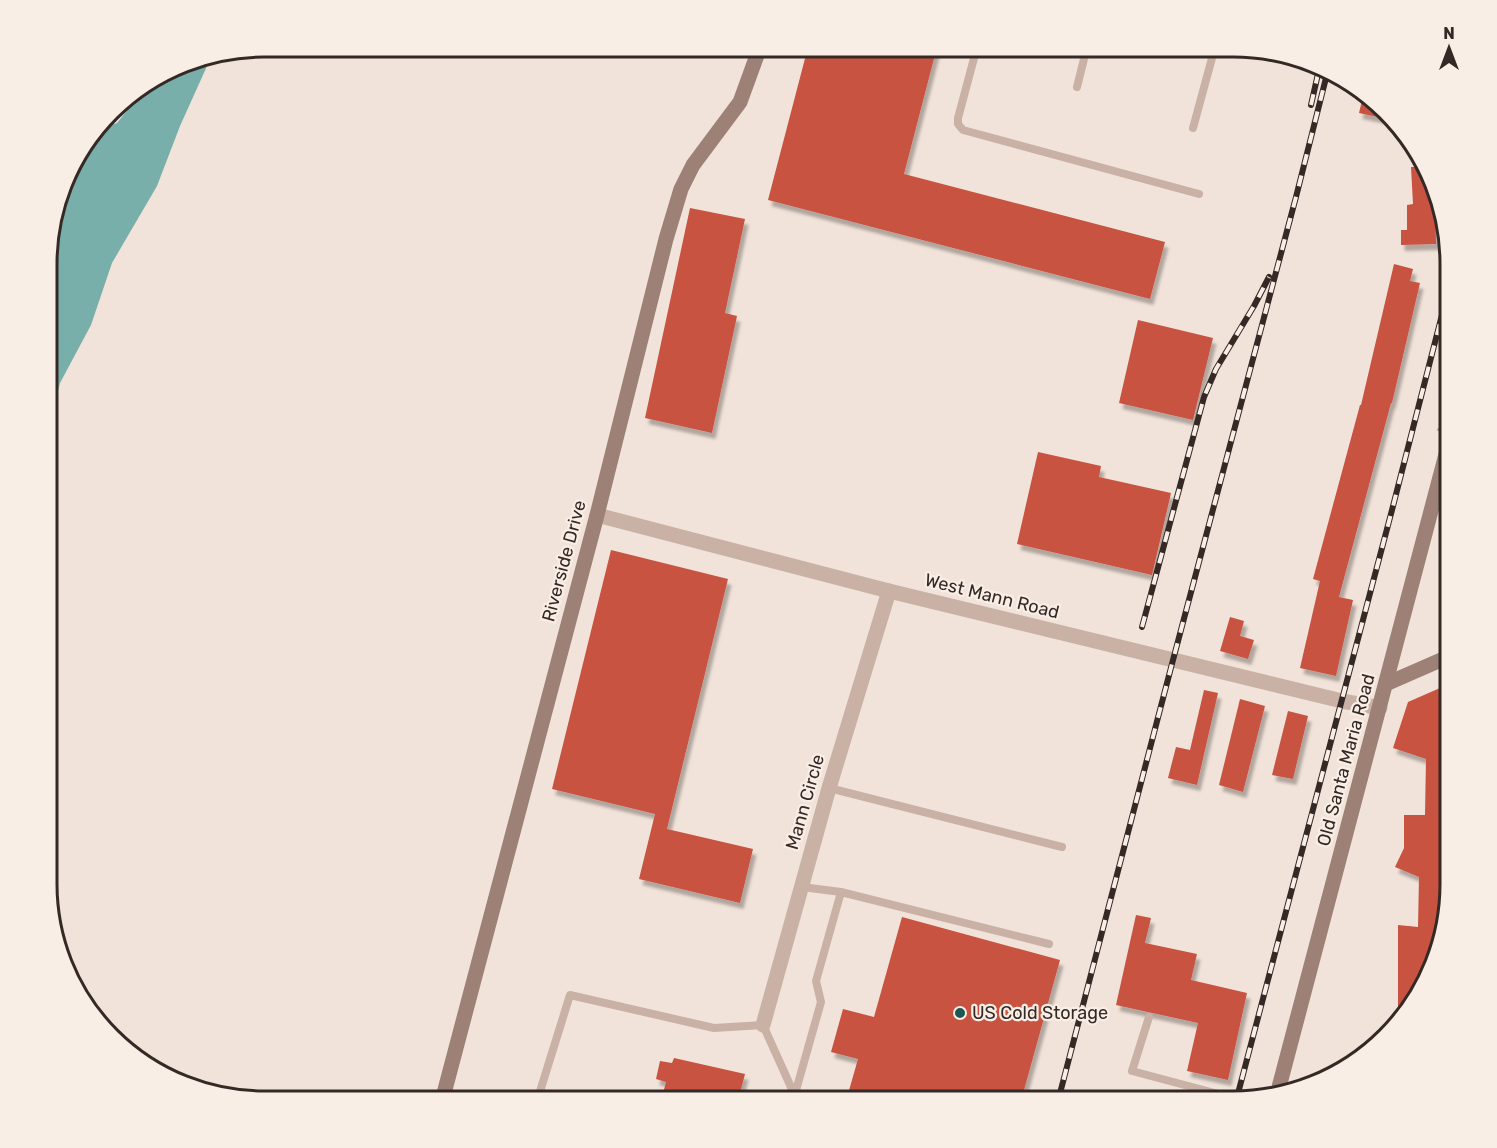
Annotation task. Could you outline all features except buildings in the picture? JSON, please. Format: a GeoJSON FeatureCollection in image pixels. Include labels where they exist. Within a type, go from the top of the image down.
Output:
{"type":"FeatureCollection","features":[{"type":"Feature","properties":{"kind":"street","name":"Riverside Drive"},"geometry":{"type":"LineString","coordinates":[[445,1091],[597,515],[666,239],[681,189],[693,165],[740,102],[756,57]]}},
{"type":"Feature","properties":{"kind":"street","name":"Old Santa Maria Road"},"geometry":{"type":"LineString","coordinates":[[1279,1086],[1440,491]]}},
{"type":"Feature","properties":{"kind":"street","name":"West Mann Road"},"geometry":{"type":"LineString","coordinates":[[597,515],[889,591],[1342,701],[1380,708]]}},
{"type":"Feature","properties":{"kind":"street","name":"Mann Circle"},"geometry":{"type":"LineString","coordinates":[[763,1025],[829,788],[889,591]]}},
{"type":"Feature","properties":{"kind":"street"},"geometry":{"type":"LineString","coordinates":[[1386,684],[1440,660]]}},
{"type":"Feature","properties":{"kind":"lane"},"geometry":{"type":"LineString","coordinates":[[974,57],[958,118],[958,124],[963,130],[1199,194]]}},
{"type":"Feature","properties":{"kind":"lane"},"geometry":{"type":"LineString","coordinates":[[1077,87],[1084,57]]}},
{"type":"Feature","properties":{"kind":"lane"},"geometry":{"type":"LineString","coordinates":[[1193,128],[1212,57]]}},
{"type":"Feature","properties":{"kind":"lane"},"geometry":{"type":"LineString","coordinates":[[829,788],[1062,847]]}},
{"type":"Feature","properties":{"kind":"lane"},"geometry":{"type":"LineString","coordinates":[[802,887],[841,892],[1050,944]]}},
{"type":"Feature","properties":{"kind":"lane"},"geometry":{"type":"LineString","coordinates":[[796,1091],[821,1002],[816,981],[841,892]]}},
{"type":"Feature","properties":{"kind":"lane"},"geometry":{"type":"LineString","coordinates":[[540,1091],[570,995],[714,1028],[763,1025],[791,1091]]}},
{"type":"Feature","properties":{"kind":"lane"},"geometry":{"type":"LineString","coordinates":[[1149,1017],[1132,1071],[1207,1091]]}},
{"type":"Feature","properties":{"kind":"water"},"geometry":{"type":"Polygon","coordinates":[[[208,65],[180,126],[157,186],[112,263],[91,325],[60,383],[57,395],[57,264],[64,210],[85,160],[108,127],[117,123],[129,107],[160,85],[208,65]]]}},
{"type":"Feature","properties":{"kind":"railway"},"geometry":{"type":"LineString","coordinates":[[1311,105],[1318,76]]}},
{"type":"Feature","properties":{"kind":"railway"},"geometry":{"type":"LineString","coordinates":[[1061,1091],[1326,80]]}},
{"type":"Feature","properties":{"kind":"railway"},"geometry":{"type":"LineString","coordinates":[[1142,627],[1204,397],[1216,369],[1269,277]]}},
{"type":"Feature","properties":{"kind":"railway"},"geometry":{"type":"LineString","coordinates":[[1239,1091],[1440,323]]}},
{"type":"Feature","properties":{"kind":"place","name":"US Cold Storage"},"geometry":{"type":"Point","coordinates":[960,1013]}}]}
